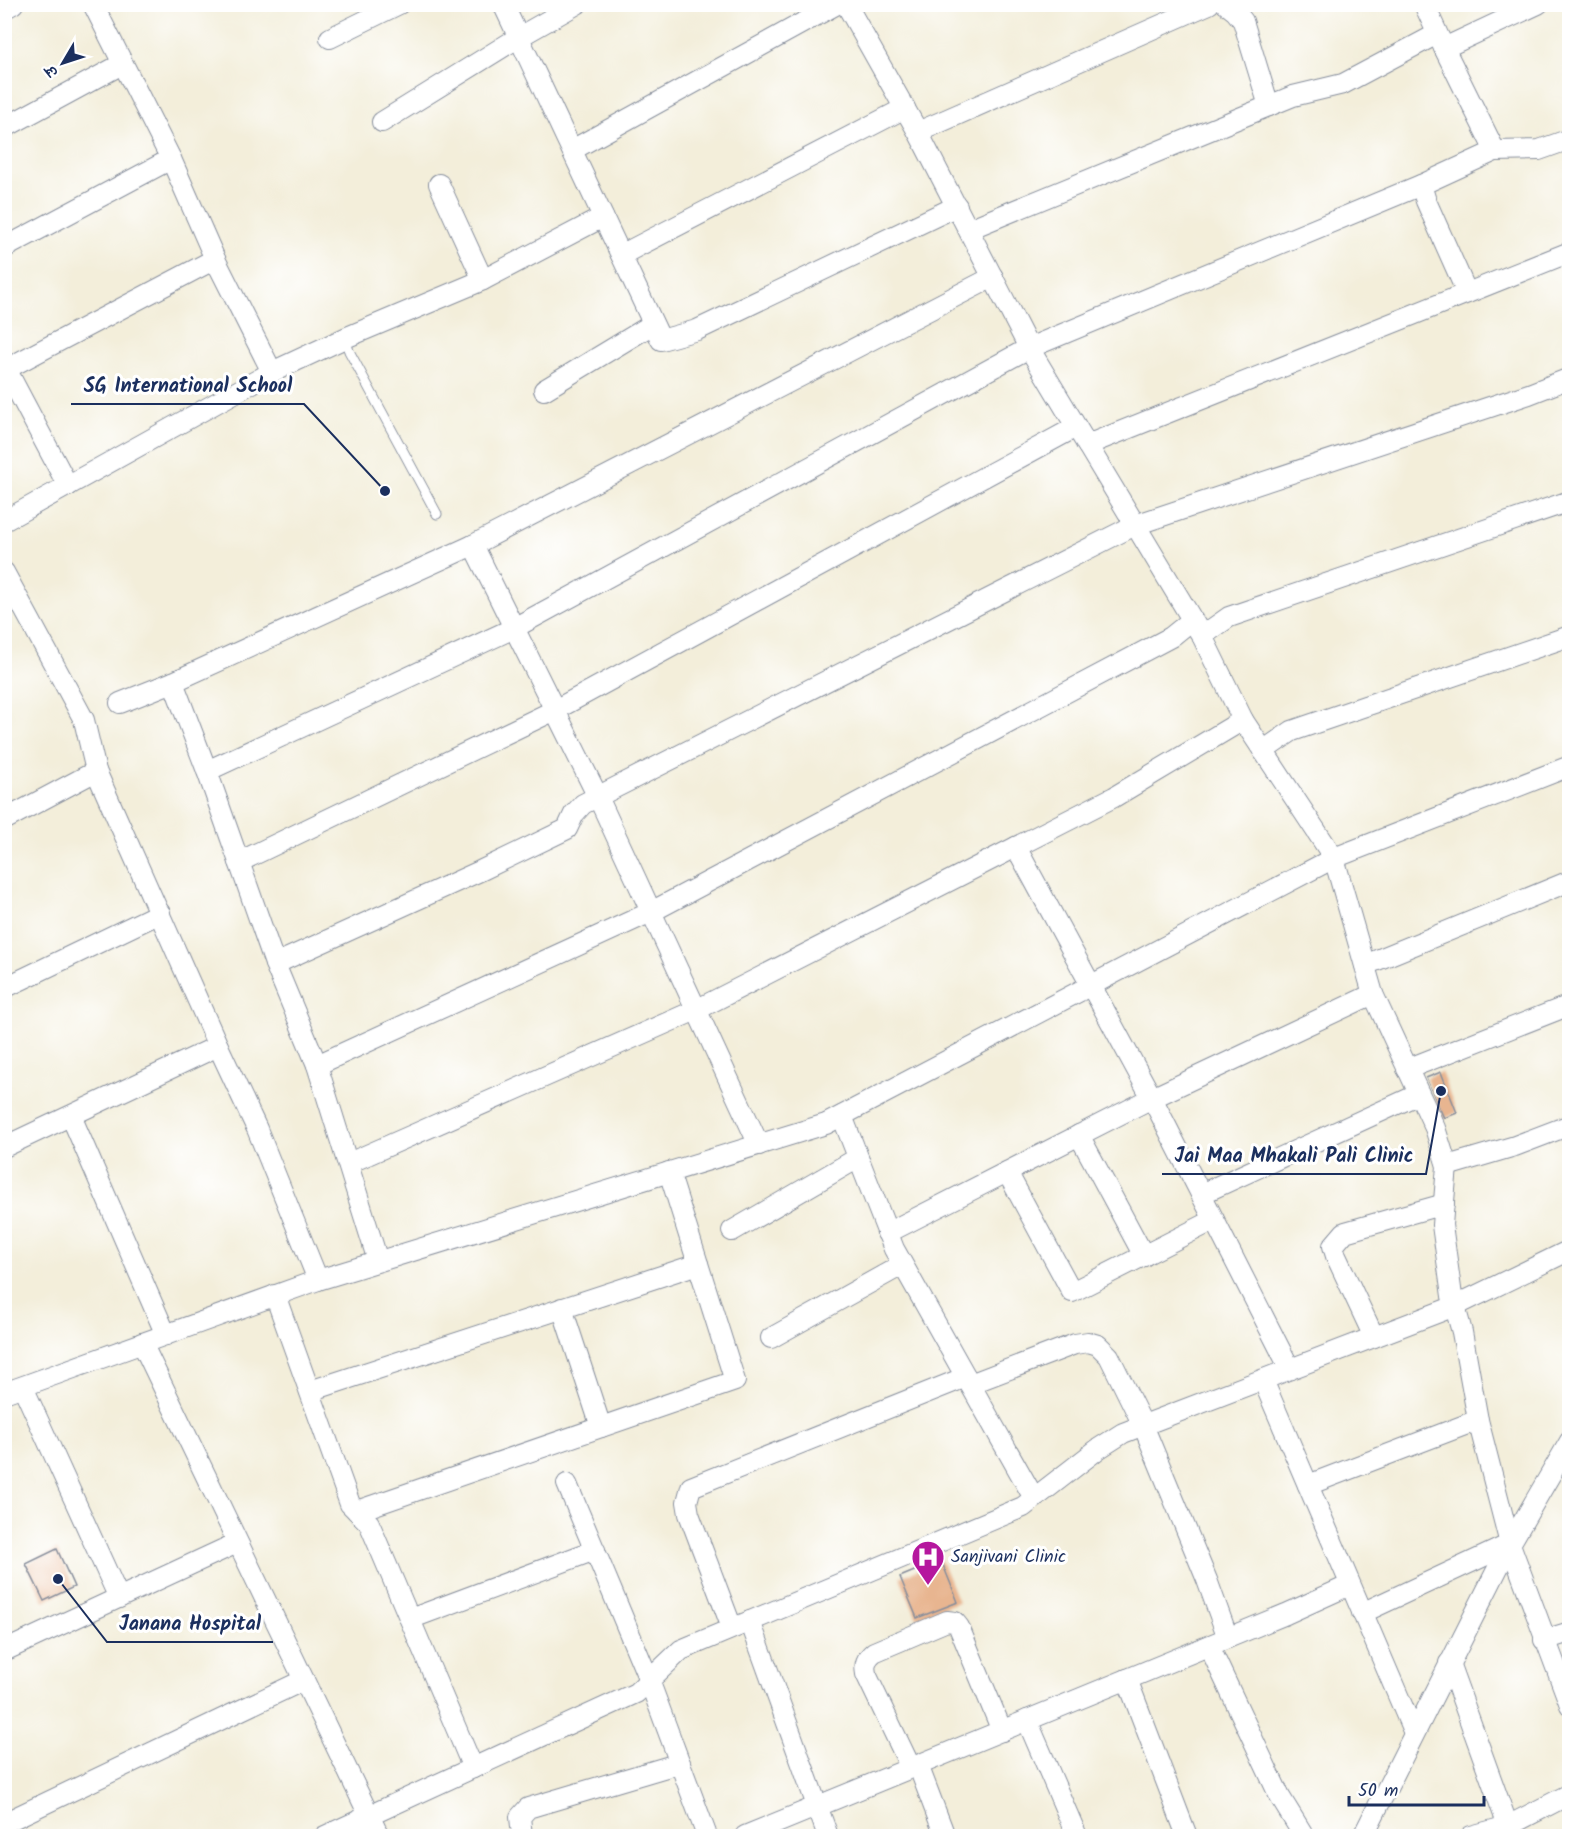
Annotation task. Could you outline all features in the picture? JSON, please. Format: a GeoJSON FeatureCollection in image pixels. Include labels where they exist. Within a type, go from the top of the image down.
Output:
{"type":"FeatureCollection","features":[{"type":"Feature","properties":{"kind":"street"},"geometry":{"type":"LineString","coordinates":[[4,9],[13,4]]}},
{"type":"Feature","properties":{"kind":"street"},"geometry":{"type":"LineString","coordinates":[[93,4],[171,159],[215,259],[272,372]]}},
{"type":"Feature","properties":{"kind":"street"},"geometry":{"type":"LineString","coordinates":[[330,38],[399,4]]}},
{"type":"Feature","properties":{"kind":"street"},"geometry":{"type":"LineString","coordinates":[[503,4],[661,340],[697,330],[957,206]]}},
{"type":"Feature","properties":{"kind":"street"},"geometry":{"type":"LineString","coordinates":[[382,122],[519,37],[578,4]]}},
{"type":"Feature","properties":{"kind":"street"},"geometry":{"type":"LineString","coordinates":[[572,150],[837,4]]}},
{"type":"Feature","properties":{"kind":"street"},"geometry":{"type":"LineString","coordinates":[[846,4],[918,132],[1029,348],[1197,628],[1243,720],[1334,858],[1373,994],[1435,1128],[1447,1166],[1442,1225],[1455,1306],[1479,1420],[1510,1544],[1569,1705]]}},
{"type":"Feature","properties":{"kind":"street"},"geometry":{"type":"LineString","coordinates":[[918,132],[1209,4]]}},
{"type":"Feature","properties":{"kind":"street"},"geometry":{"type":"LineString","coordinates":[[1226,4],[1243,21],[1269,106]]}},
{"type":"Feature","properties":{"kind":"street"},"geometry":{"type":"LineString","coordinates":[[1425,4],[1440,41],[1495,152]]}},
{"type":"Feature","properties":{"kind":"street"},"geometry":{"type":"LineString","coordinates":[[969,229],[1293,96],[1343,84],[1440,41],[1538,4]]}},
{"type":"Feature","properties":{"kind":"street"},"geometry":{"type":"LineString","coordinates":[[4,128],[122,64]]}},
{"type":"Feature","properties":{"kind":"street"},"geometry":{"type":"LineString","coordinates":[[621,255],[905,108]]}},
{"type":"Feature","properties":{"kind":"street"},"geometry":{"type":"LineString","coordinates":[[207,771],[514,628],[1029,348],[1495,152],[1539,150],[1569,139]]}},
{"type":"Feature","properties":{"kind":"street"},"geometry":{"type":"LineString","coordinates":[[4,248],[171,159]]}},
{"type":"Feature","properties":{"kind":"street"},"geometry":{"type":"LineString","coordinates":[[439,184],[483,280]]}},
{"type":"Feature","properties":{"kind":"street"},"geometry":{"type":"LineString","coordinates":[[1421,185],[1467,293]]}},
{"type":"Feature","properties":{"kind":"street"},"geometry":{"type":"LineString","coordinates":[[6,517],[68,486],[272,372],[483,280],[603,217]]}},
{"type":"Feature","properties":{"kind":"street"},"geometry":{"type":"LineString","coordinates":[[1087,445],[1569,252]]}},
{"type":"Feature","properties":{"kind":"street"},"geometry":{"type":"LineString","coordinates":[[68,486],[5,367],[215,259]]}},
{"type":"Feature","properties":{"kind":"street"},"geometry":{"type":"LineString","coordinates":[[120,704],[473,545],[993,277]]}},
{"type":"Feature","properties":{"kind":"street"},"geometry":{"type":"LineString","coordinates":[[544,390],[653,324]]}},
{"type":"Feature","properties":{"kind":"street"},"geometry":{"type":"LineString","coordinates":[[275,964],[567,829],[574,814],[583,804],[1135,525],[1529,394],[1569,378]]}},
{"type":"Feature","properties":{"kind":"street"},"geometry":{"type":"LineString","coordinates":[[239,862],[555,710],[1076,427]]}},
{"type":"Feature","properties":{"kind":"street"},"geometry":{"type":"LineString","coordinates":[[317,1065],[651,912],[1171,637],[1569,501]]}},
{"type":"Feature","properties":{"kind":"street"},"geometry":{"type":"LineString","coordinates":[[473,545],[598,797],[759,1145]]}},
{"type":"Feature","properties":{"kind":"street"},"geometry":{"type":"LineString","coordinates":[[4,572],[84,720],[96,771],[257,1129],[318,1280]]}},
{"type":"Feature","properties":{"kind":"street"},"geometry":{"type":"LineString","coordinates":[[1263,751],[1292,731],[1569,636]]}},
{"type":"Feature","properties":{"kind":"street"},"geometry":{"type":"LineString","coordinates":[[173,682],[275,964],[317,1065],[378,1261]]}},
{"type":"Feature","properties":{"kind":"street"},"geometry":{"type":"LineString","coordinates":[[349,1163],[696,1010],[1114,797],[1243,720]]}},
{"type":"Feature","properties":{"kind":"street"},"geometry":{"type":"LineString","coordinates":[[119,1598],[10,1387],[166,1335],[318,1280],[826,1124],[1334,858],[1569,766]]}},
{"type":"Feature","properties":{"kind":"street"},"geometry":{"type":"LineString","coordinates":[[4,820],[96,771]]}},
{"type":"Feature","properties":{"kind":"street"},"geometry":{"type":"LineString","coordinates":[[1017,847],[1152,1098],[1290,1369]]}},
{"type":"Feature","properties":{"kind":"street"},"geometry":{"type":"LineString","coordinates":[[1365,965],[1569,881]]}},
{"type":"Feature","properties":{"kind":"street"},"geometry":{"type":"LineString","coordinates":[[4,988],[160,913]]}},
{"type":"Feature","properties":{"kind":"street"},"geometry":{"type":"LineString","coordinates":[[887,1233],[1152,1098],[1373,994]]}},
{"type":"Feature","properties":{"kind":"street"},"geometry":{"type":"LineString","coordinates":[[1407,1069],[1569,1005]]}},
{"type":"Feature","properties":{"kind":"street"},"geometry":{"type":"LineString","coordinates":[[4,1147],[218,1046]]}},
{"type":"Feature","properties":{"kind":"street"},"geometry":{"type":"LineString","coordinates":[[1201,1194],[1419,1094]]}},
{"type":"Feature","properties":{"kind":"street"},"geometry":{"type":"LineString","coordinates":[[71,1116],[166,1335]]}},
{"type":"Feature","properties":{"kind":"street"},"geometry":{"type":"LineString","coordinates":[[842,1116],[887,1233],[902,1264],[1034,1498]]}},
{"type":"Feature","properties":{"kind":"street"},"geometry":{"type":"LineString","coordinates":[[1447,1166],[1515,1146],[1569,1125]]}},
{"type":"Feature","properties":{"kind":"street"},"geometry":{"type":"LineString","coordinates":[[1079,1135],[1144,1256]]}},
{"type":"Feature","properties":{"kind":"street"},"geometry":{"type":"LineString","coordinates":[[732,1231],[858,1158]]}},
{"type":"Feature","properties":{"kind":"street"},"geometry":{"type":"LineString","coordinates":[[357,1511],[735,1381],[669,1172]]}},
{"type":"Feature","properties":{"kind":"street"},"geometry":{"type":"LineString","coordinates":[[1007,1172],[1071,1292],[1214,1220]]}},
{"type":"Feature","properties":{"kind":"street"},"geometry":{"type":"LineString","coordinates":[[1374,1337],[1333,1246],[1345,1232],[1444,1204]]}},
{"type":"Feature","properties":{"kind":"street"},"geometry":{"type":"LineString","coordinates":[[325,1836],[636,1693],[681,1650],[1023,1507],[1098,1449],[1123,1433],[1455,1306],[1569,1250]]}},
{"type":"Feature","properties":{"kind":"street"},"geometry":{"type":"LineString","coordinates":[[310,1391],[698,1264]]}},
{"type":"Feature","properties":{"kind":"street"},"geometry":{"type":"LineString","coordinates":[[771,1338],[902,1264]]}},
{"type":"Feature","properties":{"kind":"street"},"geometry":{"type":"LineString","coordinates":[[275,1295],[350,1504],[369,1523],[473,1768]]}},
{"type":"Feature","properties":{"kind":"street"},"geometry":{"type":"LineString","coordinates":[[562,1308],[601,1427]]}},
{"type":"Feature","properties":{"kind":"street"},"geometry":{"type":"LineString","coordinates":[[828,1836],[741,1625],[689,1514],[687,1502],[691,1487],[968,1380],[1075,1344],[1088,1342],[1098,1346],[1108,1356],[1143,1425],[1207,1580],[1228,1638]]}},
{"type":"Feature","properties":{"kind":"street"},"geometry":{"type":"LineString","coordinates":[[142,1343],[379,1836]]}},
{"type":"Feature","properties":{"kind":"street"},"geometry":{"type":"LineString","coordinates":[[1263,1380],[1414,1733]]}},
{"type":"Feature","properties":{"kind":"street"},"geometry":{"type":"LineString","coordinates":[[1308,1485],[1479,1420]]}},
{"type":"Feature","properties":{"kind":"street"},"geometry":{"type":"LineString","coordinates":[[1363,1836],[1510,1544],[1569,1441]]}},
{"type":"Feature","properties":{"kind":"street"},"geometry":{"type":"LineString","coordinates":[[567,1484],[649,1680],[707,1836]]}},
{"type":"Feature","properties":{"kind":"street"},"geometry":{"type":"LineString","coordinates":[[4,1651],[237,1543]]}},
{"type":"Feature","properties":{"kind":"street"},"geometry":{"type":"LineString","coordinates":[[1362,1613],[1510,1544]]}},
{"type":"Feature","properties":{"kind":"street"},"geometry":{"type":"LineString","coordinates":[[410,1619],[595,1550]]}},
{"type":"Feature","properties":{"kind":"street"},"geometry":{"type":"LineString","coordinates":[[745,1836],[1209,1646],[1350,1585]]}},
{"type":"Feature","properties":{"kind":"street"},"geometry":{"type":"LineString","coordinates":[[945,1836],[915,1767],[867,1674],[865,1666],[867,1658],[874,1652],[947,1621],[955,1622],[1002,1731]]}},
{"type":"Feature","properties":{"kind":"street"},"geometry":{"type":"LineString","coordinates":[[1544,1640],[1569,1632]]}},
{"type":"Feature","properties":{"kind":"street"},"geometry":{"type":"LineString","coordinates":[[1209,1646],[1280,1797],[1304,1836]]}},
{"type":"Feature","properties":{"kind":"street"},"geometry":{"type":"LineString","coordinates":[[1449,1663],[1508,1826]]}},
{"type":"Feature","properties":{"kind":"street"},"geometry":{"type":"LineString","coordinates":[[1127,1679],[1187,1836]]}},
{"type":"Feature","properties":{"kind":"street"},"geometry":{"type":"LineString","coordinates":[[4,1823],[304,1680]]}},
{"type":"Feature","properties":{"kind":"street"},"geometry":{"type":"LineString","coordinates":[[1028,1720],[1077,1836]]}},
{"type":"Feature","properties":{"kind":"street"},"geometry":{"type":"LineString","coordinates":[[522,1836],[520,1817],[528,1808],[680,1763]]}},
{"type":"Feature","properties":{"kind":"street"},"geometry":{"type":"LineString","coordinates":[[1476,1835],[1508,1826],[1569,1794]]}},
{"type":"Feature","properties":{"kind":"lane"},"geometry":{"type":"LineString","coordinates":[[345,339],[349,351],[437,514]]}},
{"type":"Feature","properties":{"kind":"building"},"geometry":{"type":"Polygon","coordinates":[[[1441,1072],[1457,1113],[1444,1118],[1426,1078],[1441,1072]]]}},
{"type":"Feature","properties":{"kind":"building"},"geometry":{"type":"Polygon","coordinates":[[[57,1549],[74,1587],[44,1601],[26,1564],[57,1549]]]}},
{"type":"Feature","properties":{"kind":"building"},"geometry":{"type":"Polygon","coordinates":[[[941,1560],[958,1602],[917,1618],[900,1577],[941,1560]]]}},
{"type":"Feature","properties":{"kind":"place","name":"SG International School"},"geometry":{"type":"Point","coordinates":[385,491]}},
{"type":"Feature","properties":{"kind":"place","name":"Jai Maa Mhakali Pali Clinic"},"geometry":{"type":"Point","coordinates":[1441,1091]}},
{"type":"Feature","properties":{"kind":"place","name":"Janana Hospital"},"geometry":{"type":"Point","coordinates":[58,1579]}},
{"type":"Feature","properties":{"kind":"place","name":"Sanjivani Clinic"},"geometry":{"type":"Point","coordinates":[928,1586]}}]}
